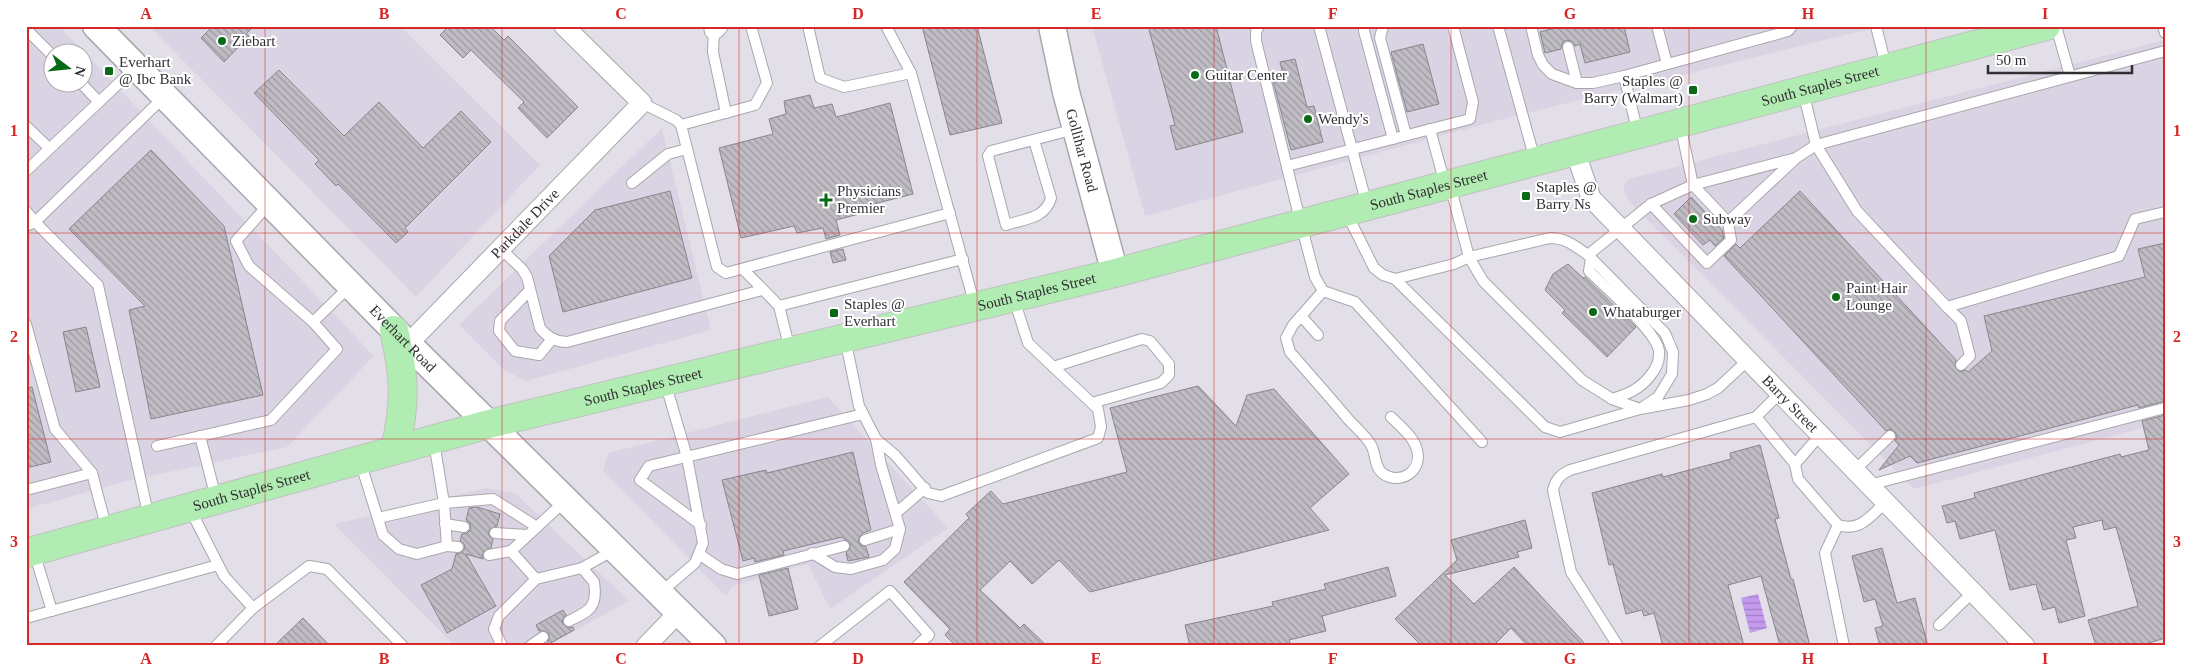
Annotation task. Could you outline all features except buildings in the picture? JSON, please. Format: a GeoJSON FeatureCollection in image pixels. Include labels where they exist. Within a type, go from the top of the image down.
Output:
{"type":"FeatureCollection","features":[{"type":"Feature","properties":{"kind":"main road","name":"Everhart Road"},"geometry":{"type":"LineString","coordinates":[[96,26],[401,337],[713,646]]}},
{"type":"Feature","properties":{"kind":"main road","name":"Gollihar Road"},"geometry":{"type":"LineString","coordinates":[[1052,26],[1076,128],[1115,273]]}},
{"type":"Feature","properties":{"kind":"main road","name":"South Staples Street"},"geometry":{"type":"LineString","coordinates":[[30,552],[490,424],[1115,273],[2046,26]]}},
{"type":"Feature","properties":{"kind":"main road"},"geometry":{"type":"LineString","coordinates":[[395,450],[401,424],[404,386],[401,337]]}},
{"type":"Feature","properties":{"kind":"street"},"geometry":{"type":"LineString","coordinates":[[564,26],[642,103]]}},
{"type":"Feature","properties":{"kind":"street","name":"Parkdale Drive"},"geometry":{"type":"LineString","coordinates":[[401,337],[501,249],[642,103]]}},
{"type":"Feature","properties":{"kind":"street","name":"Barry Street"},"geometry":{"type":"LineString","coordinates":[[1575,151],[1591,198],[2025,646]]}},
{"type":"Feature","properties":{"kind":"street"},"geometry":{"type":"LineString","coordinates":[[646,646],[679,612]]}},
{"type":"Feature","properties":{"kind":"lane"},"geometry":{"type":"LineString","coordinates":[[681,125],[755,105],[767,83],[751,26]]}},
{"type":"Feature","properties":{"kind":"lane"},"geometry":{"type":"LineString","coordinates":[[808,26],[820,78],[844,87],[911,73]]}},
{"type":"Feature","properties":{"kind":"lane"},"geometry":{"type":"LineString","coordinates":[[886,26],[911,73],[976,307]]}},
{"type":"Feature","properties":{"kind":"lane"},"geometry":{"type":"LineString","coordinates":[[1259,26],[1256,32],[1256,41],[1301,224],[1316,277],[1323,291],[1355,302],[1482,442]]}},
{"type":"Feature","properties":{"kind":"lane"},"geometry":{"type":"LineString","coordinates":[[1319,26],[1352,149],[1357,209],[1374,268],[1383,275],[1394,279],[1545,427],[1552,431],[1560,432],[1640,409],[1689,400],[1718,388],[1748,360]]}},
{"type":"Feature","properties":{"kind":"lane"},"geometry":{"type":"LineString","coordinates":[[1364,26],[1393,138]]}},
{"type":"Feature","properties":{"kind":"lane"},"geometry":{"type":"LineString","coordinates":[[1383,26],[1380,38],[1406,135]]}},
{"type":"Feature","properties":{"kind":"lane"},"geometry":{"type":"LineString","coordinates":[[1287,166],[1470,119],[1473,102],[1453,26]]}},
{"type":"Feature","properties":{"kind":"lane"},"geometry":{"type":"LineString","coordinates":[[1498,26],[1535,161]]}},
{"type":"Feature","properties":{"kind":"lane"},"geometry":{"type":"LineString","coordinates":[[1531,26],[1538,55],[1543,65],[1552,74],[1578,83],[1593,83],[1624,76],[1788,31],[1792,26]]}},
{"type":"Feature","properties":{"kind":"lane"},"geometry":{"type":"LineString","coordinates":[[1657,26],[1667,64]]}},
{"type":"Feature","properties":{"kind":"lane"},"geometry":{"type":"LineString","coordinates":[[1876,26],[1887,68]]}},
{"type":"Feature","properties":{"kind":"lane"},"geometry":{"type":"LineString","coordinates":[[2056,26],[2070,76]]}},
{"type":"Feature","properties":{"kind":"lane"},"geometry":{"type":"LineString","coordinates":[[2163,26],[2165,33]]}},
{"type":"Feature","properties":{"kind":"lane"},"geometry":{"type":"LineString","coordinates":[[716,28],[713,52],[726,113]]}},
{"type":"Feature","properties":{"kind":"lane"},"geometry":{"type":"LineString","coordinates":[[26,29],[42,45]]}},
{"type":"Feature","properties":{"kind":"lane"},"geometry":{"type":"LineString","coordinates":[[1568,47],[1578,83]]}},
{"type":"Feature","properties":{"kind":"lane"},"geometry":{"type":"LineString","coordinates":[[1728,222],[1796,158],[1816,145],[2165,51]]}},
{"type":"Feature","properties":{"kind":"lane"},"geometry":{"type":"LineString","coordinates":[[26,170],[136,66]]}},
{"type":"Feature","properties":{"kind":"lane"},"geometry":{"type":"LineString","coordinates":[[1624,76],[1639,134]]}},
{"type":"Feature","properties":{"kind":"lane"},"geometry":{"type":"LineString","coordinates":[[1803,91],[1816,145],[1858,211],[1961,321],[1970,356],[1961,365]]}},
{"type":"Feature","properties":{"kind":"lane"},"geometry":{"type":"LineString","coordinates":[[89,92],[98,101]]}},
{"type":"Feature","properties":{"kind":"lane"},"geometry":{"type":"LineString","coordinates":[[30,224],[164,96]]}},
{"type":"Feature","properties":{"kind":"lane"},"geometry":{"type":"LineString","coordinates":[[642,103],[676,120],[681,125],[717,267],[726,273],[743,270],[950,213]]}},
{"type":"Feature","properties":{"kind":"lane"},"geometry":{"type":"LineString","coordinates":[[1651,204],[1706,262],[1731,240],[1728,222],[1693,185],[1680,123]]}},
{"type":"Feature","properties":{"kind":"lane"},"geometry":{"type":"LineString","coordinates":[[26,126],[49,148]]}},
{"type":"Feature","properties":{"kind":"lane"},"geometry":{"type":"LineString","coordinates":[[1034,140],[1051,198],[1048,207],[1043,213],[1006,226],[988,156],[991,151],[1076,128]]}},
{"type":"Feature","properties":{"kind":"lane"},"geometry":{"type":"LineString","coordinates":[[1430,129],[1469,257],[1483,281],[1582,380],[1612,399],[1640,409]]}},
{"type":"Feature","properties":{"kind":"lane"},"geometry":{"type":"LineString","coordinates":[[632,183],[668,154],[687,149]]}},
{"type":"Feature","properties":{"kind":"lane"},"geometry":{"type":"LineString","coordinates":[[1612,399],[1628,394],[1648,378],[1656,368],[1659,350],[1651,334],[1589,271],[1590,256],[1620,228],[1651,204],[1693,185],[1796,158]]}},
{"type":"Feature","properties":{"kind":"lane"},"geometry":{"type":"LineString","coordinates":[[157,446],[271,420],[337,349],[313,322],[249,266],[236,241],[270,203]]}},
{"type":"Feature","properties":{"kind":"lane"},"geometry":{"type":"LineString","coordinates":[[26,211],[30,224],[98,285],[149,519]]}},
{"type":"Feature","properties":{"kind":"lane"},"geometry":{"type":"LineString","coordinates":[[1947,307],[2119,256],[2135,219],[2165,212]]}},
{"type":"Feature","properties":{"kind":"lane"},"geometry":{"type":"LineString","coordinates":[[1394,279],[1454,264],[1469,257],[1550,238],[1568,241],[1590,256],[1665,333],[1670,343],[1674,362],[1670,379],[1658,397],[1640,409]]}},
{"type":"Feature","properties":{"kind":"lane"},"geometry":{"type":"LineString","coordinates":[[501,249],[522,269],[530,290],[540,328],[552,339],[560,342],[567,342],[762,290]]}},
{"type":"Feature","properties":{"kind":"lane"},"geometry":{"type":"LineString","coordinates":[[779,306],[962,259]]}},
{"type":"Feature","properties":{"kind":"lane"},"geometry":{"type":"LineString","coordinates":[[743,270],[779,306],[790,352]]}},
{"type":"Feature","properties":{"kind":"lane"},"geometry":{"type":"LineString","coordinates":[[313,322],[351,285]]}},
{"type":"Feature","properties":{"kind":"lane"},"geometry":{"type":"LineString","coordinates":[[530,290],[500,321],[499,331],[515,351],[539,355],[552,339]]}},
{"type":"Feature","properties":{"kind":"lane"},"geometry":{"type":"LineString","coordinates":[[1323,291],[1301,316],[1286,338],[1290,352],[1372,445],[1379,471],[1388,477],[1398,479],[1406,477],[1412,472],[1417,464],[1418,456],[1412,439],[1391,417]]}},
{"type":"Feature","properties":{"kind":"lane"},"geometry":{"type":"LineString","coordinates":[[876,439],[896,455],[928,493],[941,496],[1098,438],[1101,427],[1098,409],[1028,343],[1013,298]]}},
{"type":"Feature","properties":{"kind":"lane"},"geometry":{"type":"LineString","coordinates":[[1301,316],[1318,335]]}},
{"type":"Feature","properties":{"kind":"lane"},"geometry":{"type":"LineString","coordinates":[[26,324],[55,429],[92,473],[108,531]]}},
{"type":"Feature","properties":{"kind":"lane"},"geometry":{"type":"LineString","coordinates":[[812,553],[835,567],[851,570],[883,560],[895,549],[900,529],[881,465],[876,439],[859,406],[845,338]]}},
{"type":"Feature","properties":{"kind":"lane"},"geometry":{"type":"LineString","coordinates":[[1053,367],[1142,338],[1150,341],[1169,364],[1168,375],[1161,383],[1092,403]]}},
{"type":"Feature","properties":{"kind":"lane"},"geometry":{"type":"LineString","coordinates":[[660,593],[695,563],[703,544],[701,525],[686,457],[665,382]]}},
{"type":"Feature","properties":{"kind":"lane"},"geometry":{"type":"LineString","coordinates":[[1618,646],[1571,572],[1553,490],[1556,481],[1560,475],[1570,470],[1756,417],[1780,393]]}},
{"type":"Feature","properties":{"kind":"lane"},"geometry":{"type":"LineString","coordinates":[[1869,485],[2165,408]]}},
{"type":"Feature","properties":{"kind":"lane"},"geometry":{"type":"LineString","coordinates":[[701,525],[640,480],[649,466],[863,414]]}},
{"type":"Feature","properties":{"kind":"lane"},"geometry":{"type":"LineString","coordinates":[[1756,417],[1795,464],[1798,479],[1838,525],[1847,528],[1858,526],[1886,502]]}},
{"type":"Feature","properties":{"kind":"lane"},"geometry":{"type":"LineString","coordinates":[[1795,464],[1820,435]]}},
{"type":"Feature","properties":{"kind":"lane"},"geometry":{"type":"LineString","coordinates":[[200,436],[216,500]]}},
{"type":"Feature","properties":{"kind":"lane"},"geometry":{"type":"LineString","coordinates":[[1855,470],[1890,436]]}},
{"type":"Feature","properties":{"kind":"lane"},"geometry":{"type":"LineString","coordinates":[[434,439],[444,503],[447,546]]}},
{"type":"Feature","properties":{"kind":"lane"},"geometry":{"type":"LineString","coordinates":[[360,460],[383,535],[399,549],[417,554],[447,546],[458,547]]}},
{"type":"Feature","properties":{"kind":"lane"},"geometry":{"type":"LineString","coordinates":[[26,490],[92,473]]}},
{"type":"Feature","properties":{"kind":"lane"},"geometry":{"type":"LineString","coordinates":[[896,513],[924,488]]}},
{"type":"Feature","properties":{"kind":"lane"},"geometry":{"type":"LineString","coordinates":[[378,518],[444,503],[493,499],[537,527]]}},
{"type":"Feature","properties":{"kind":"lane"},"geometry":{"type":"LineString","coordinates":[[489,556],[511,551],[566,500]]}},
{"type":"Feature","properties":{"kind":"lane"},"geometry":{"type":"LineString","coordinates":[[189,508],[224,576],[253,608]]}},
{"type":"Feature","properties":{"kind":"lane"},"geometry":{"type":"LineString","coordinates":[[445,524],[464,527]]}},
{"type":"Feature","properties":{"kind":"lane"},"geometry":{"type":"LineString","coordinates":[[1838,525],[1825,553],[1844,646]]}},
{"type":"Feature","properties":{"kind":"lane"},"geometry":{"type":"LineString","coordinates":[[865,540],[900,529]]}},
{"type":"Feature","properties":{"kind":"lane"},"geometry":{"type":"LineString","coordinates":[[495,532],[528,536]]}},
{"type":"Feature","properties":{"kind":"lane"},"geometry":{"type":"LineString","coordinates":[[699,554],[721,569],[737,574],[844,546]]}},
{"type":"Feature","properties":{"kind":"lane"},"geometry":{"type":"LineString","coordinates":[[502,646],[494,629],[499,616],[536,579],[582,568],[616,549]]}},
{"type":"Feature","properties":{"kind":"lane"},"geometry":{"type":"LineString","coordinates":[[511,551],[536,579]]}},
{"type":"Feature","properties":{"kind":"lane"},"geometry":{"type":"LineString","coordinates":[[30,552],[52,611]]}},
{"type":"Feature","properties":{"kind":"lane"},"geometry":{"type":"LineString","coordinates":[[26,618],[218,565]]}},
{"type":"Feature","properties":{"kind":"lane"},"geometry":{"type":"LineString","coordinates":[[216,646],[253,608],[309,566],[327,569],[403,646]]}},
{"type":"Feature","properties":{"kind":"lane"},"geometry":{"type":"LineString","coordinates":[[569,621],[587,612],[594,602],[594,582],[582,568]]}},
{"type":"Feature","properties":{"kind":"lane"},"geometry":{"type":"LineString","coordinates":[[820,646],[890,591],[929,635],[918,646]]}},
{"type":"Feature","properties":{"kind":"lane"},"geometry":{"type":"LineString","coordinates":[[1940,625],[1973,592]]}},
{"type":"Feature","properties":{"kind":"lane"},"geometry":{"type":"LineString","coordinates":[[530,646],[543,637]]}},
{"type":"Feature","properties":{"kind":"shaded area"},"geometry":{"type":"Polygon","coordinates":[[[26,26],[59,26],[74,42],[42,42],[42,92],[92,92],[92,61],[374,356],[287,447],[127,481],[26,509],[26,26]]]}},
{"type":"Feature","properties":{"kind":"shaded area"},"geometry":{"type":"Polygon","coordinates":[[[149,26],[400,26],[540,165],[416,297],[149,26]]]}},
{"type":"Feature","properties":{"kind":"shaded area"},"geometry":{"type":"Polygon","coordinates":[[[1092,26],[1882,26],[1503,119],[1145,216],[1092,26]]]}},
{"type":"Feature","properties":{"kind":"shaded area"},"geometry":{"type":"Polygon","coordinates":[[[2165,40],[2165,422],[1914,489],[1628,200],[1623,186],[1629,179],[2165,40]]]}},
{"type":"Feature","properties":{"kind":"shaded area"},"geometry":{"type":"Polygon","coordinates":[[[662,128],[711,330],[526,381],[504,370],[459,325],[662,128]]]}},
{"type":"Feature","properties":{"kind":"shaded area"},"geometry":{"type":"Polygon","coordinates":[[[828,397],[948,528],[830,609],[808,564],[732,586],[726,596],[603,471],[608,453],[828,397]]]}},
{"type":"Feature","properties":{"kind":"shaded area"},"geometry":{"type":"Polygon","coordinates":[[[486,488],[515,493],[629,601],[547,646],[455,646],[334,524],[486,488]]]}},
{"type":"Feature","properties":{"kind":"shaded area"},"geometry":{"type":"Polygon","coordinates":[[[1758,594],[1767,628],[1750,633],[1741,598],[1758,594]]]}},
{"type":"Feature","properties":{"kind":"place","name":"Ziebart"},"geometry":{"type":"Point","coordinates":[222,41]}},
{"type":"Feature","properties":{"kind":"place","name":"Everhart @ Ibc Bank"},"geometry":{"type":"Point","coordinates":[109,71]}},
{"type":"Feature","properties":{"kind":"place","name":"Guitar Center"},"geometry":{"type":"Point","coordinates":[1195,75]}},
{"type":"Feature","properties":{"kind":"place","name":"Staples @ Barry (Walmart)"},"geometry":{"type":"Point","coordinates":[1693,90]}},
{"type":"Feature","properties":{"kind":"place","name":"Wendy's"},"geometry":{"type":"Point","coordinates":[1308,119]}},
{"type":"Feature","properties":{"kind":"place","name":"Staples @ Barry Ns"},"geometry":{"type":"Point","coordinates":[1526,196]}},
{"type":"Feature","properties":{"kind":"place","name":"Physicians Premier"},"geometry":{"type":"Point","coordinates":[826,200]}},
{"type":"Feature","properties":{"kind":"place","name":"Subway"},"geometry":{"type":"Point","coordinates":[1693,219]}},
{"type":"Feature","properties":{"kind":"place","name":"Paint Hair Lounge"},"geometry":{"type":"Point","coordinates":[1836,297]}},
{"type":"Feature","properties":{"kind":"place","name":"Whataburger"},"geometry":{"type":"Point","coordinates":[1593,312]}},
{"type":"Feature","properties":{"kind":"place","name":"Staples @ Everhart"},"geometry":{"type":"Point","coordinates":[834,313]}}]}
